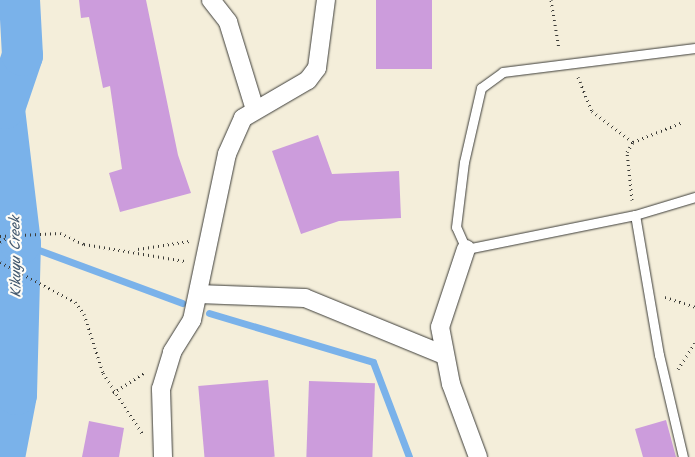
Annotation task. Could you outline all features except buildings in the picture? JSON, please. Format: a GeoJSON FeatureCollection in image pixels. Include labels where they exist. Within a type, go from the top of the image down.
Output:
{"type":"FeatureCollection","features":[{"type":"Feature","properties":{"kind":"street"},"geometry":{"type":"LineString","coordinates":[[211,0],[228,22],[255,110]]}},
{"type":"Feature","properties":{"kind":"street"},"geometry":{"type":"LineString","coordinates":[[163,456],[161,389],[172,352],[192,320],[206,270],[227,154],[243,118],[308,80],[317,68],[326,0]]}},
{"type":"Feature","properties":{"kind":"street"},"geometry":{"type":"LineString","coordinates":[[466,250],[440,327],[444,355],[478,457]]}},
{"type":"Feature","properties":{"kind":"street"},"geometry":{"type":"LineString","coordinates":[[198,294],[305,298],[444,355]]}},
{"type":"Feature","properties":{"kind":"lane"},"geometry":{"type":"LineString","coordinates":[[695,48],[503,72],[481,88],[464,162],[456,227],[466,250],[635,215],[695,197]]}},
{"type":"Feature","properties":{"kind":"lane"},"geometry":{"type":"LineString","coordinates":[[635,215],[664,377],[683,457]]}},
{"type":"Feature","properties":{"kind":"path"},"geometry":{"type":"LineString","coordinates":[[635,215],[627,152],[649,132],[682,122]]}},
{"type":"Feature","properties":{"kind":"path"},"geometry":{"type":"LineString","coordinates":[[0,236],[60,233],[84,244],[180,259],[206,270]]}},
{"type":"Feature","properties":{"kind":"path"},"geometry":{"type":"LineString","coordinates":[[0,242],[8,237]]}},
{"type":"Feature","properties":{"kind":"path"},"geometry":{"type":"LineString","coordinates":[[132,250],[212,237]]}},
{"type":"Feature","properties":{"kind":"path"},"geometry":{"type":"LineString","coordinates":[[0,262],[75,302],[112,393],[163,456]]}},
{"type":"Feature","properties":{"kind":"path"},"geometry":{"type":"LineString","coordinates":[[648,290],[695,307]]}},
{"type":"Feature","properties":{"kind":"path"},"geometry":{"type":"LineString","coordinates":[[664,377],[686,361],[695,343]]}},
{"type":"Feature","properties":{"kind":"waterway","name":"Kikuyu Creek"},"geometry":{"type":"LineString","coordinates":[[4,457],[16,394],[20,243],[4,108],[22,55],[19,0]]}},
{"type":"Feature","properties":{"kind":"waterway"},"geometry":{"type":"LineString","coordinates":[[20,243],[182,303]]}},
{"type":"Feature","properties":{"kind":"waterway"},"geometry":{"type":"LineString","coordinates":[[209,313],[373,362],[409,457]]}}]}
